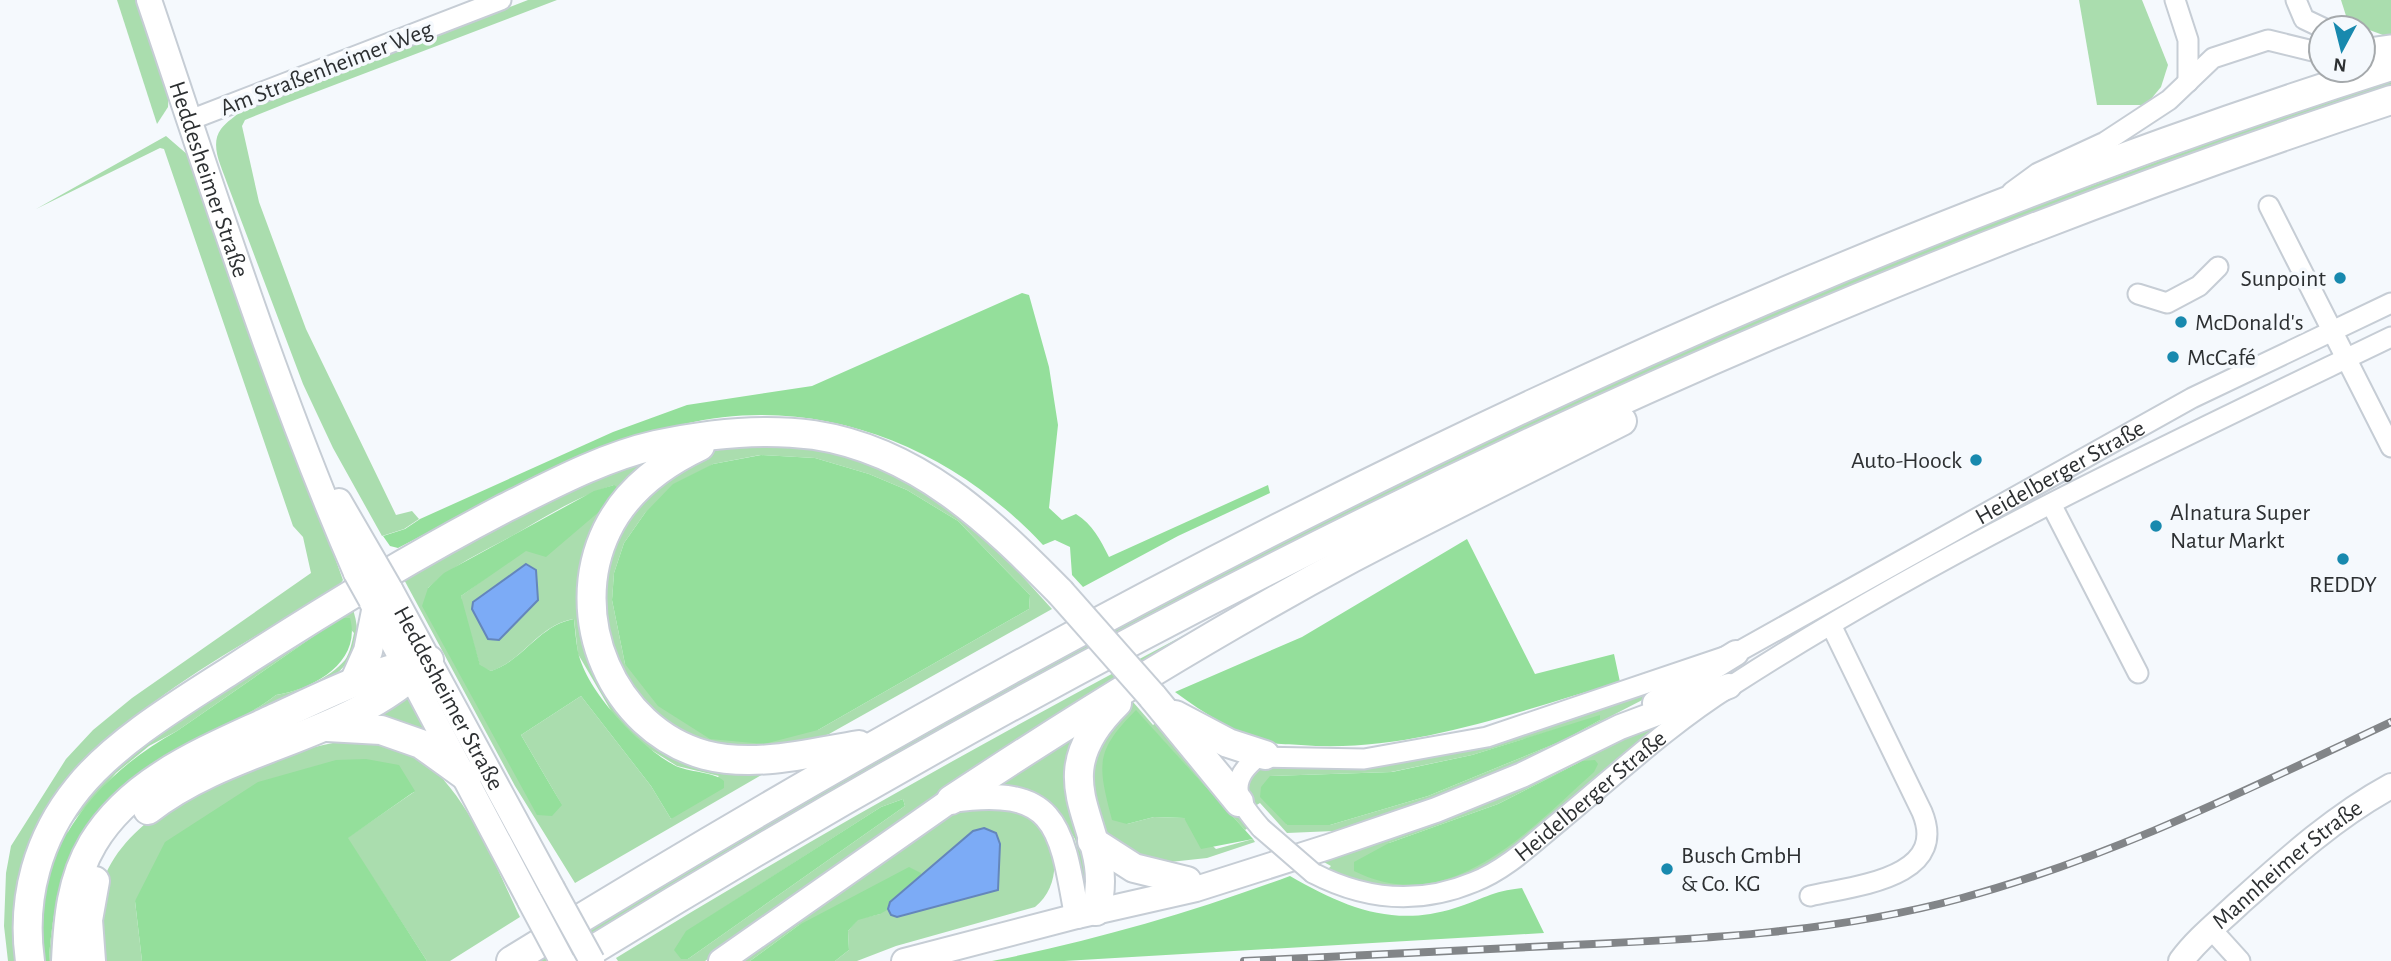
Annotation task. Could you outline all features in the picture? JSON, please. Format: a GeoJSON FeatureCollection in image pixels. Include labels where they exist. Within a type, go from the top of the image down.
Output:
{"type":"FeatureCollection","features":[{"type":"Feature","properties":{"kind":"highway"},"geometry":{"type":"LineString","coordinates":[[511,961],[875,743],[1219,556],[1368,481],[1717,320],[2124,158],[2391,66]]}},
{"type":"Feature","properties":{"kind":"highway"},"geometry":{"type":"LineString","coordinates":[[575,961],[865,787],[1154,627],[1379,512],[1692,369],[1943,264],[2158,181],[2391,100]]}},
{"type":"Feature","properties":{"kind":"highway"},"geometry":{"type":"LineString","coordinates":[[951,800],[1153,693],[1352,558],[1627,418],[1692,369]]}},
{"type":"Feature","properties":{"kind":"highway"},"geometry":{"type":"LineString","coordinates":[[30,961],[28,926],[31,888],[36,866],[53,824],[79,786],[155,721],[308,620],[401,564],[539,491],[598,465],[654,446],[724,435],[770,432],[814,435],[864,447],[908,465],[952,492],[999,530],[1153,693],[1239,802]]}},
{"type":"Feature","properties":{"kind":"highway"},"geometry":{"type":"LineString","coordinates":[[724,435],[678,456],[653,474],[628,498],[607,530],[595,567],[591,611],[598,648],[610,679],[629,704],[652,727],[679,744],[727,760],[778,759],[875,743]]}},
{"type":"Feature","properties":{"kind":"highway"},"geometry":{"type":"LineString","coordinates":[[355,680],[368,651],[379,600]]}},
{"type":"Feature","properties":{"kind":"highway"},"geometry":{"type":"LineString","coordinates":[[66,961],[69,914],[78,874],[103,829],[126,804],[151,783],[197,755],[355,680],[416,667]]}},
{"type":"Feature","properties":{"kind":"highway"},"geometry":{"type":"LineString","coordinates":[[91,961],[88,920],[95,881],[107,855],[138,818],[184,785],[324,727],[391,693],[416,667]]}},
{"type":"Feature","properties":{"kind":"highway"},"geometry":{"type":"LineString","coordinates":[[1153,693],[1228,743],[1265,755]]}},
{"type":"Feature","properties":{"kind":"highway"},"geometry":{"type":"LineString","coordinates":[[1086,913],[1102,881],[1079,788],[1079,763],[1084,743],[1102,718],[1153,693]]}},
{"type":"Feature","properties":{"kind":"highway"},"geometry":{"type":"LineString","coordinates":[[324,727],[381,730],[421,744],[467,777]]}},
{"type":"Feature","properties":{"kind":"highway"},"geometry":{"type":"LineString","coordinates":[[1092,841],[1134,868],[1187,881]]}},
{"type":"Feature","properties":{"kind":"main road","name":"Heddesheimer Straße"},"geometry":{"type":"LineString","coordinates":[[149,0],[264,336],[303,436],[379,600],[416,667],[552,888],[592,961]]}},
{"type":"Feature","properties":{"kind":"main road"},"geometry":{"type":"LineString","coordinates":[[1620,727],[1670,692],[1736,653]]}},
{"type":"Feature","properties":{"kind":"main road","name":"Heddesheimer Straße"},"geometry":{"type":"LineString","coordinates":[[416,667],[467,777],[562,961]]}},
{"type":"Feature","properties":{"kind":"main road"},"geometry":{"type":"LineString","coordinates":[[1620,727],[1729,686]]}},
{"type":"Feature","properties":{"kind":"main road","name":"Heidelberger Straße"},"geometry":{"type":"LineString","coordinates":[[904,961],[1086,913],[1196,889],[1328,847],[1436,810],[1522,775],[1620,727]]}},
{"type":"Feature","properties":{"kind":"main road","name":"Mannheimer Straße"},"geometry":{"type":"LineString","coordinates":[[2184,959],[2211,929],[2301,849],[2335,822],[2391,786]]}},
{"type":"Feature","properties":{"kind":"main road"},"geometry":{"type":"LineString","coordinates":[[721,961],[951,800],[1008,796],[1027,803],[1043,814],[1057,830],[1065,848],[1086,913]]}},
{"type":"Feature","properties":{"kind":"main road","name":"Heidelberger Straße"},"geometry":{"type":"LineString","coordinates":[[1086,913],[1187,881],[1328,847]]}},
{"type":"Feature","properties":{"kind":"street","name":"Am Straßenheimer Weg"},"geometry":{"type":"LineString","coordinates":[[190,120],[501,0]]}},
{"type":"Feature","properties":{"kind":"street"},"geometry":{"type":"LineString","coordinates":[[2175,0],[2188,40],[2188,82]]}},
{"type":"Feature","properties":{"kind":"street"},"geometry":{"type":"LineString","coordinates":[[2297,0],[2307,20]]}},
{"type":"Feature","properties":{"kind":"street"},"geometry":{"type":"LineString","coordinates":[[1986,211],[2038,173],[2105,142],[2169,100],[2213,58],[2268,40],[2307,50]]}},
{"type":"Feature","properties":{"kind":"street"},"geometry":{"type":"LineString","coordinates":[[2269,206],[2334,329],[2391,447]]}},
{"type":"Feature","properties":{"kind":"street"},"geometry":{"type":"LineString","coordinates":[[2138,294],[2167,303],[2199,286],[2218,267]]}},
{"type":"Feature","properties":{"kind":"street","name":"Heidelberger Straße"},"geometry":{"type":"LineString","coordinates":[[1265,755],[1333,761],[1364,759],[1487,737],[1736,653],[1842,591],[2192,398],[2391,303]]}},
{"type":"Feature","properties":{"kind":"street","name":"Heidelberger Straße"},"geometry":{"type":"LineString","coordinates":[[1239,802],[1261,828],[1320,876],[1363,894],[1401,898],[1438,894],[1476,881],[1508,863],[1627,764],[1729,686],[1830,625],[2051,504],[2391,337]]}},
{"type":"Feature","properties":{"kind":"street"},"geometry":{"type":"LineString","coordinates":[[2051,504],[2138,673]]}},
{"type":"Feature","properties":{"kind":"street"},"geometry":{"type":"LineString","coordinates":[[1810,896],[1890,878],[1910,867],[1927,844],[1927,824],[1922,812],[1830,625]]}},
{"type":"Feature","properties":{"kind":"street"},"geometry":{"type":"LineString","coordinates":[[1239,802],[1242,776],[1251,762],[1265,755]]}},
{"type":"Feature","properties":{"kind":"street"},"geometry":{"type":"LineString","coordinates":[[2211,929],[2240,961]]}},
{"type":"Feature","properties":{"kind":"green space"},"geometry":{"type":"Polygon","coordinates":[[[117,0],[138,0],[169,88],[168,107],[157,124],[117,0]]]}},
{"type":"Feature","properties":{"kind":"green space"},"geometry":{"type":"Polygon","coordinates":[[[528,0],[557,0],[287,103],[245,120],[242,126],[259,202],[306,329],[396,515],[412,511],[419,519],[404,529],[382,536],[333,448],[303,384],[220,163],[216,142],[223,126],[242,110],[528,0]]]}},
{"type":"Feature","properties":{"kind":"green space"},"geometry":{"type":"Polygon","coordinates":[[[2079,0],[2142,0],[2168,65],[2161,87],[2146,105],[2097,105],[2079,0]]]}},
{"type":"Feature","properties":{"kind":"green space"},"geometry":{"type":"Polygon","coordinates":[[[2341,0],[2391,0],[2391,38],[2377,33],[2377,14],[2345,14],[2341,0]]]}},
{"type":"Feature","properties":{"kind":"green space"},"geometry":{"type":"Polygon","coordinates":[[[2391,79],[2391,86],[1648,375],[1395,492],[1085,650],[551,961],[534,961],[942,721],[1220,571],[1503,431],[1738,325],[1923,250],[2109,179],[2391,79]]]}},
{"type":"Feature","properties":{"kind":"green space"},"geometry":{"type":"Polygon","coordinates":[[[166,136],[188,155],[343,580],[338,587],[224,655],[151,704],[86,762],[43,814],[29,842],[19,875],[14,909],[15,961],[8,961],[4,926],[6,873],[11,846],[66,759],[93,730],[132,698],[311,573],[303,537],[293,526],[164,149],[160,148],[36,209],[166,136]]]}},
{"type":"Feature","properties":{"kind":"green space"},"geometry":{"type":"Polygon","coordinates":[[[1022,293],[1029,295],[1049,367],[1058,425],[1049,508],[1062,520],[1076,514],[1082,518],[1095,533],[1109,557],[1268,485],[1270,493],[1178,536],[1083,587],[1072,575],[1070,547],[1055,540],[1043,545],[1007,510],[967,480],[925,455],[880,436],[832,422],[784,416],[734,416],[684,424],[610,447],[538,477],[398,548],[390,546],[383,536],[405,529],[420,519],[613,432],[687,405],[812,386],[1022,293]]]}},
{"type":"Feature","properties":{"kind":"green space"},"geometry":{"type":"Polygon","coordinates":[[[793,444],[857,459],[902,475],[931,492],[973,524],[1024,572],[1022,576],[1052,609],[829,734],[793,748],[721,749],[665,725],[626,686],[601,616],[606,553],[644,491],[710,452],[737,446],[793,444]],[[760,455],[713,464],[645,513],[624,543],[614,573],[612,600],[625,664],[818,730],[1029,609],[1030,595],[958,521],[907,490],[869,474],[815,458],[760,455]]]}},
{"type":"Feature","properties":{"kind":"green space"},"geometry":{"type":"Polygon","coordinates":[[[660,452],[589,554],[632,721],[765,773],[575,883],[515,786],[401,574],[523,508],[660,452]],[[614,485],[549,514],[458,566],[428,588],[562,805],[521,735],[581,696],[651,786],[671,819],[719,776],[677,766],[645,746],[614,716],[578,654],[574,619],[551,628],[502,666],[491,671],[480,666],[461,596],[614,485]]]}},
{"type":"Feature","properties":{"kind":"green space"},"geometry":{"type":"Polygon","coordinates":[[[761,455],[815,458],[869,474],[907,490],[958,521],[1030,595],[1029,609],[818,730],[764,744],[710,739],[658,706],[625,664],[612,600],[614,573],[624,543],[645,513],[673,484],[713,464],[761,455]]]}},
{"type":"Feature","properties":{"kind":"green space"},"geometry":{"type":"Polygon","coordinates":[[[614,485],[618,488],[614,499],[546,557],[526,551],[461,596],[480,665],[491,671],[502,666],[551,628],[574,619],[583,668],[616,716],[660,756],[680,768],[719,778],[724,781],[724,788],[671,819],[651,786],[581,696],[521,735],[562,805],[552,816],[537,815],[422,606],[428,588],[444,573],[594,491],[614,485]]]}},
{"type":"Feature","properties":{"kind":"green space"},"geometry":{"type":"Polygon","coordinates":[[[1467,539],[1535,674],[1614,654],[1620,682],[1462,728],[1382,743],[1341,746],[1281,744],[1256,738],[1220,722],[1175,692],[1302,637],[1467,539]]]}},
{"type":"Feature","properties":{"kind":"green space"},"geometry":{"type":"Polygon","coordinates":[[[1309,569],[818,880],[705,961],[618,961],[616,958],[873,806],[1309,569]],[[903,799],[881,807],[686,932],[688,959],[905,806],[903,799]]]}},
{"type":"Feature","properties":{"kind":"green space"},"geometry":{"type":"Polygon","coordinates":[[[351,604],[357,624],[354,651],[335,675],[116,799],[55,961],[49,961],[62,880],[74,849],[91,823],[112,800],[138,778],[206,735],[251,712],[276,695],[304,687],[331,673],[347,657],[354,633],[340,618],[177,731],[149,746],[116,773],[69,826],[44,961],[37,961],[36,917],[63,821],[130,750],[351,604]]]}},
{"type":"Feature","properties":{"kind":"green space"},"geometry":{"type":"Polygon","coordinates":[[[340,618],[350,618],[352,634],[349,648],[332,671],[305,687],[276,695],[251,712],[169,757],[112,800],[91,823],[74,849],[62,880],[49,961],[44,961],[41,924],[45,888],[56,856],[72,825],[93,797],[118,772],[146,750],[340,618]]]}},
{"type":"Feature","properties":{"kind":"green space"},"geometry":{"type":"Polygon","coordinates":[[[1679,681],[1532,757],[1437,796],[1334,831],[1287,833],[1260,803],[1255,806],[1246,796],[1252,776],[1262,767],[1275,764],[1328,769],[1372,765],[1679,681]],[[1600,716],[1472,755],[1391,772],[1270,776],[1287,825],[1330,825],[1428,796],[1564,740],[1600,720],[1600,716]]]}},
{"type":"Feature","properties":{"kind":"green space"},"geometry":{"type":"Polygon","coordinates":[[[405,694],[435,742],[362,721],[405,694]]]}},
{"type":"Feature","properties":{"kind":"green space"},"geometry":{"type":"Polygon","coordinates":[[[1133,702],[1153,725],[1156,723],[1248,828],[1245,830],[1136,711],[1127,824],[1154,817],[1184,818],[1216,849],[1253,839],[1255,842],[1207,858],[1161,863],[1119,850],[1096,824],[1089,771],[1102,733],[1133,702]]]}},
{"type":"Feature","properties":{"kind":"green space"},"geometry":{"type":"Polygon","coordinates":[[[1136,710],[1253,839],[1201,849],[1184,818],[1154,817],[1127,824],[1112,820],[1104,786],[1103,760],[1113,737],[1136,710]]]}},
{"type":"Feature","properties":{"kind":"green space"},"geometry":{"type":"Polygon","coordinates":[[[1680,713],[1517,844],[1462,877],[1433,886],[1402,888],[1367,883],[1328,869],[1331,866],[1322,861],[1680,713]],[[1582,761],[1498,804],[1389,843],[1400,884],[1582,761]]]}},
{"type":"Feature","properties":{"kind":"green space"},"geometry":{"type":"Polygon","coordinates":[[[1600,715],[1600,720],[1564,740],[1428,796],[1330,825],[1287,825],[1260,797],[1261,787],[1270,776],[1392,772],[1472,755],[1600,715]]]}},
{"type":"Feature","properties":{"kind":"green space"},"geometry":{"type":"Polygon","coordinates":[[[1072,738],[1070,751],[1092,880],[1086,888],[1075,839],[1058,811],[1032,793],[1001,783],[1072,738]]]}},
{"type":"Feature","properties":{"kind":"green space"},"geometry":{"type":"Polygon","coordinates":[[[342,741],[369,742],[411,754],[446,782],[476,826],[520,917],[450,961],[427,961],[347,838],[414,792],[135,901],[142,961],[99,961],[99,897],[111,864],[133,836],[162,811],[197,790],[273,759],[342,741]]]}},
{"type":"Feature","properties":{"kind":"green space"},"geometry":{"type":"Polygon","coordinates":[[[366,759],[399,765],[415,791],[348,838],[427,961],[142,961],[135,901],[165,842],[258,782],[336,760],[366,759]]]}},
{"type":"Feature","properties":{"kind":"green space"},"geometry":{"type":"Polygon","coordinates":[[[1595,760],[1598,764],[1594,772],[1543,819],[1486,861],[1455,876],[1423,884],[1389,883],[1354,871],[1354,862],[1389,843],[1498,804],[1582,761],[1595,760]]]}},
{"type":"Feature","properties":{"kind":"green space"},"geometry":{"type":"Polygon","coordinates":[[[903,799],[905,806],[688,959],[681,959],[674,950],[686,931],[881,807],[903,799]]]}},
{"type":"Feature","properties":{"kind":"green space"},"geometry":{"type":"Polygon","coordinates":[[[980,805],[1024,813],[1036,821],[1051,844],[1054,871],[1051,884],[1045,897],[1035,907],[896,946],[857,961],[835,961],[849,950],[848,931],[858,919],[880,914],[799,925],[750,961],[737,961],[950,814],[980,805]]]}},
{"type":"Feature","properties":{"kind":"green space"},"geometry":{"type":"Polygon","coordinates":[[[909,867],[921,873],[918,892],[880,914],[858,920],[848,931],[849,950],[835,961],[750,961],[799,925],[909,867]]]}},
{"type":"Feature","properties":{"kind":"green space"},"geometry":{"type":"Polygon","coordinates":[[[1290,876],[1350,905],[1390,915],[1432,914],[1522,888],[1544,933],[1064,961],[992,961],[1142,924],[1217,902],[1290,876]]]}},
{"type":"Feature","properties":{"kind":"water"},"geometry":{"type":"Polygon","coordinates":[[[526,564],[536,570],[538,600],[499,640],[488,639],[472,609],[473,602],[526,564]]]}},
{"type":"Feature","properties":{"kind":"water"},"geometry":{"type":"Polygon","coordinates":[[[984,828],[996,833],[1000,844],[998,890],[897,917],[891,915],[888,909],[890,902],[973,831],[984,828]]]}},
{"type":"Feature","properties":{"kind":"railway"},"geometry":{"type":"LineString","coordinates":[[1244,961],[1719,937],[1817,927],[1914,910],[2018,881],[2127,842],[2391,722]]}},
{"type":"Feature","properties":{"kind":"place","name":"Sunpoint"},"geometry":{"type":"Point","coordinates":[2340,278]}},
{"type":"Feature","properties":{"kind":"place","name":"McDonald's"},"geometry":{"type":"Point","coordinates":[2181,322]}},
{"type":"Feature","properties":{"kind":"place","name":"McCafé"},"geometry":{"type":"Point","coordinates":[2173,357]}},
{"type":"Feature","properties":{"kind":"place","name":"Auto-Hoock"},"geometry":{"type":"Point","coordinates":[1976,460]}},
{"type":"Feature","properties":{"kind":"place","name":"Alnatura Super Natur Markt"},"geometry":{"type":"Point","coordinates":[2156,526]}},
{"type":"Feature","properties":{"kind":"place","name":"REDDY"},"geometry":{"type":"Point","coordinates":[2343,559]}},
{"type":"Feature","properties":{"kind":"place","name":"Busch GmbH & Co. KG"},"geometry":{"type":"Point","coordinates":[1667,869]}}]}
